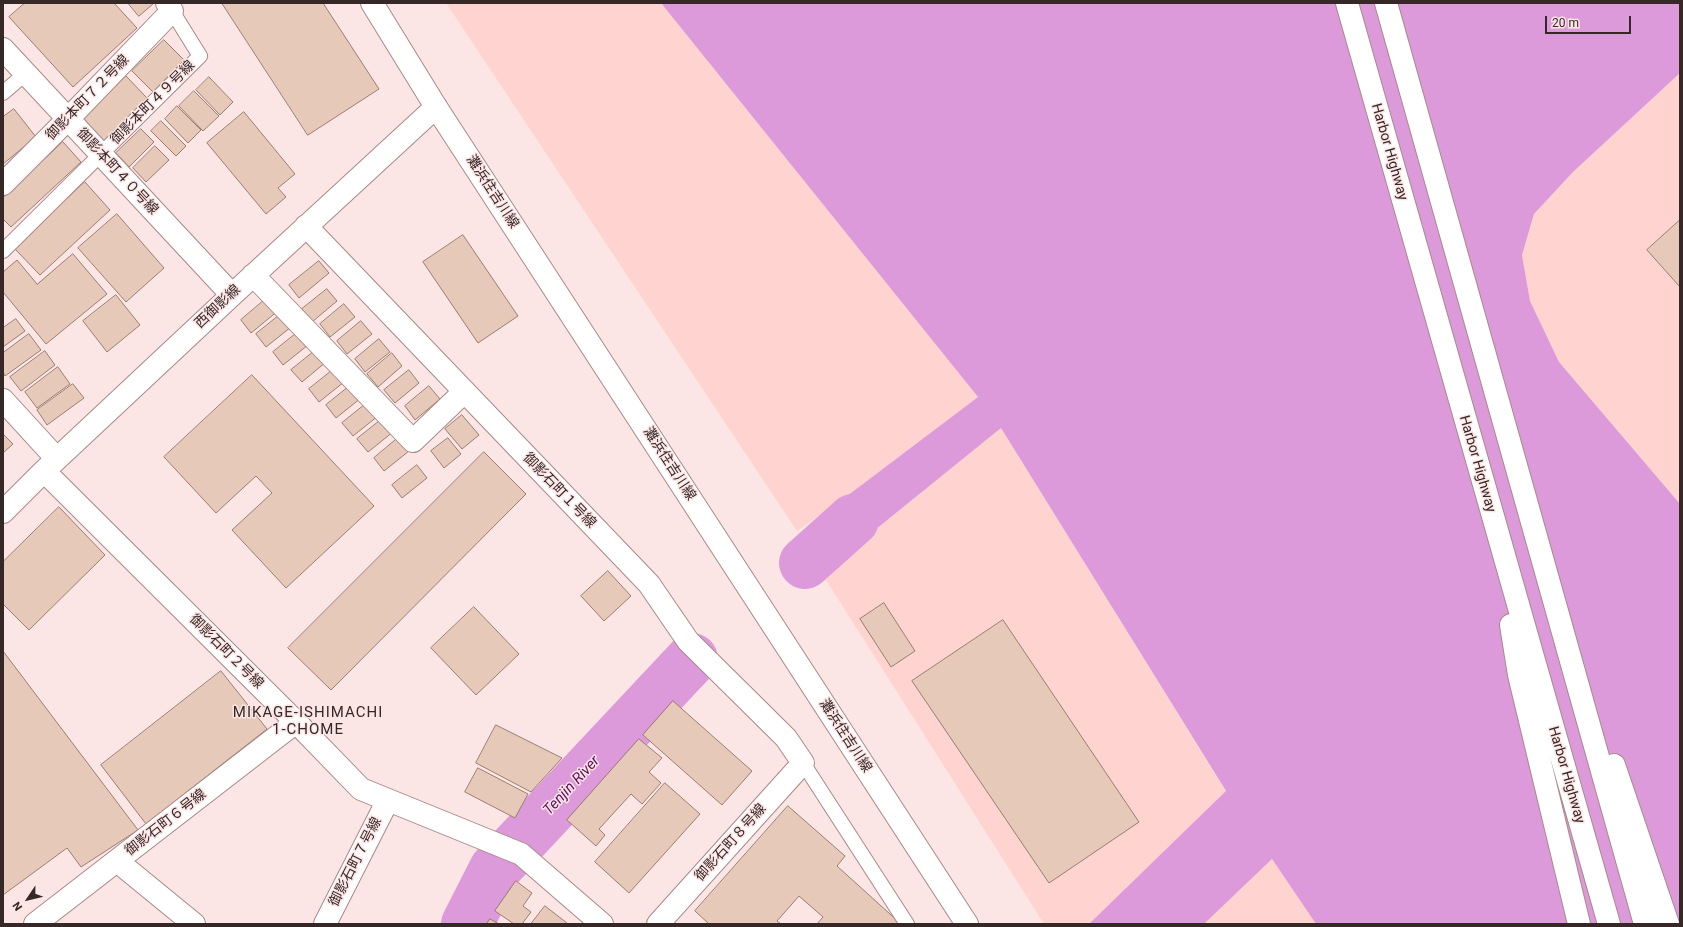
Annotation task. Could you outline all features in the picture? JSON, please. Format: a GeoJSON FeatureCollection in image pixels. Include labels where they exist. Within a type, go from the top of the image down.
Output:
{"type":"FeatureCollection","features":[{"type":"Feature","properties":{"kind":"street","name":"灘浜住吉川線"},"geometry":{"type":"LineString","coordinates":[[372,3],[436,107],[967,924]]}},
{"type":"Feature","properties":{"kind":"street","name":"Harbor Highway"},"geometry":{"type":"LineString","coordinates":[[1347,3],[1609,924]]}},
{"type":"Feature","properties":{"kind":"street"},"geometry":{"type":"LineString","coordinates":[[1386,3],[1644,924]]}},
{"type":"Feature","properties":{"kind":"street","name":"御影本町７２号線"},"geometry":{"type":"LineString","coordinates":[[3,184],[67,120],[169,7]]}},
{"type":"Feature","properties":{"kind":"street","name":"御影本町４０号線"},"geometry":{"type":"LineString","coordinates":[[3,49],[67,120],[232,295]]}},
{"type":"Feature","properties":{"kind":"street","name":"西御影線"},"geometry":{"type":"LineString","coordinates":[[3,512],[50,465],[253,275],[436,107]]}},
{"type":"Feature","properties":{"kind":"street","name":"御影石町１号線"},"geometry":{"type":"LineString","coordinates":[[306,226],[649,584],[688,641],[786,738],[804,763]]}},
{"type":"Feature","properties":{"kind":"street"},"geometry":{"type":"LineString","coordinates":[[253,275],[413,441],[464,392]]}},
{"type":"Feature","properties":{"kind":"street","name":"御影石町２号線"},"geometry":{"type":"LineString","coordinates":[[3,400],[50,465],[361,789],[520,854],[597,922]]}},
{"type":"Feature","properties":{"kind":"street"},"geometry":{"type":"LineString","coordinates":[[1532,521],[1668,924]]}},
{"type":"Feature","properties":{"kind":"street"},"geometry":{"type":"LineString","coordinates":[[1496,528],[1519,675],[1579,924]]}},
{"type":"Feature","properties":{"kind":"street","name":"御影石町６号線"},"geometry":{"type":"LineString","coordinates":[[35,924],[296,722]]}},
{"type":"Feature","properties":{"kind":"street","name":"御影石町８号線"},"geometry":{"type":"LineString","coordinates":[[658,924],[804,763]]}},
{"type":"Feature","properties":{"kind":"street","name":"御影石町７号線"},"geometry":{"type":"LineString","coordinates":[[325,924],[388,800]]}},
{"type":"Feature","properties":{"kind":"street"},"geometry":{"type":"LineString","coordinates":[[118,861],[194,924]]}},
{"type":"Feature","properties":{"kind":"lane","name":"御影本町４９号線"},"geometry":{"type":"LineString","coordinates":[[3,251],[200,56],[169,7]]}},
{"type":"Feature","properties":{"kind":"lane"},"geometry":{"type":"LineString","coordinates":[[3,93],[25,74]]}},
{"type":"Feature","properties":{"kind":"lane"},"geometry":{"type":"LineString","coordinates":[[804,763],[907,924]]}},
{"type":"Feature","properties":{"kind":"shaded area"},"geometry":{"type":"Polygon","coordinates":[[[446,3],[661,3],[978,397],[839,502],[797,531],[446,3]]]}},
{"type":"Feature","properties":{"kind":"shaded area"},"geometry":{"type":"Polygon","coordinates":[[[661,3],[1680,3],[1680,73],[1573,172],[1534,214],[1522,255],[1530,301],[1559,362],[1680,504],[1680,924],[1316,924],[1272,859],[1204,924],[1089,924],[1226,791],[1001,428],[865,538],[839,502],[978,397],[661,3]]]}},
{"type":"Feature","properties":{"kind":"shaded area"},"geometry":{"type":"Polygon","coordinates":[[[1680,73],[1680,504],[1559,362],[1530,301],[1522,255],[1534,214],[1573,172],[1680,73]]]}},
{"type":"Feature","properties":{"kind":"shaded area"},"geometry":{"type":"Polygon","coordinates":[[[1001,428],[1226,792],[1089,924],[1044,924],[826,580],[865,538],[1001,428]]]}},
{"type":"Feature","properties":{"kind":"shaded area"},"geometry":{"type":"Polygon","coordinates":[[[1272,859],[1316,924],[1204,924],[1272,859]]]}},
{"type":"Feature","properties":{"kind":"building"},"geometry":{"type":"Polygon","coordinates":[[[25,3],[114,3],[137,28],[73,87],[9,17],[25,3]]]}},
{"type":"Feature","properties":{"kind":"building"},"geometry":{"type":"Polygon","coordinates":[[[128,3],[152,3],[153,4],[139,16],[128,3]]]}},
{"type":"Feature","properties":{"kind":"building"},"geometry":{"type":"Polygon","coordinates":[[[222,3],[323,3],[379,89],[308,135],[222,3]]]}},
{"type":"Feature","properties":{"kind":"building"},"geometry":{"type":"Polygon","coordinates":[[[164,40],[184,60],[153,92],[132,71],[164,40]]]}},
{"type":"Feature","properties":{"kind":"building"},"geometry":{"type":"Polygon","coordinates":[[[126,76],[147,98],[101,145],[79,123],[126,76]]]}},
{"type":"Feature","properties":{"kind":"building"},"geometry":{"type":"Polygon","coordinates":[[[209,77],[233,102],[220,115],[196,90],[209,77]]]}},
{"type":"Feature","properties":{"kind":"building"},"geometry":{"type":"Polygon","coordinates":[[[194,91],[219,116],[203,131],[179,106],[194,91]]]}},
{"type":"Feature","properties":{"kind":"building"},"geometry":{"type":"Polygon","coordinates":[[[177,106],[201,130],[188,143],[165,119],[177,106]]]}},
{"type":"Feature","properties":{"kind":"building"},"geometry":{"type":"Polygon","coordinates":[[[14,109],[36,137],[3,164],[3,117],[14,109]]]}},
{"type":"Feature","properties":{"kind":"building"},"geometry":{"type":"Polygon","coordinates":[[[244,112],[295,174],[278,188],[286,197],[266,214],[207,143],[244,112]]]}},
{"type":"Feature","properties":{"kind":"building"},"geometry":{"type":"Polygon","coordinates":[[[161,121],[186,146],[176,156],[151,131],[161,121]]]}},
{"type":"Feature","properties":{"kind":"building"},"geometry":{"type":"Polygon","coordinates":[[[141,129],[154,142],[129,167],[116,153],[141,129]]]}},
{"type":"Feature","properties":{"kind":"building"},"geometry":{"type":"Polygon","coordinates":[[[63,142],[81,162],[11,227],[3,219],[3,198],[63,142]]]}},
{"type":"Feature","properties":{"kind":"building"},"geometry":{"type":"Polygon","coordinates":[[[155,146],[169,160],[146,182],[133,168],[155,146]]]}},
{"type":"Feature","properties":{"kind":"building"},"geometry":{"type":"Polygon","coordinates":[[[85,182],[110,210],[40,275],[14,248],[85,182]]]}},
{"type":"Feature","properties":{"kind":"building"},"geometry":{"type":"Polygon","coordinates":[[[117,214],[164,268],[126,302],[78,248],[117,214]]]}},
{"type":"Feature","properties":{"kind":"building"},"geometry":{"type":"Polygon","coordinates":[[[1680,220],[1680,287],[1647,250],[1680,220]]]}},
{"type":"Feature","properties":{"kind":"building"},"geometry":{"type":"Polygon","coordinates":[[[463,235],[518,316],[478,343],[423,262],[463,235]]]}},
{"type":"Feature","properties":{"kind":"building"},"geometry":{"type":"Polygon","coordinates":[[[73,254],[107,294],[46,344],[3,292],[3,272],[17,260],[37,284],[73,254]]]}},
{"type":"Feature","properties":{"kind":"building"},"geometry":{"type":"Polygon","coordinates":[[[319,261],[329,273],[299,298],[289,285],[319,261]]]}},
{"type":"Feature","properties":{"kind":"building"},"geometry":{"type":"Polygon","coordinates":[[[327,289],[337,301],[312,322],[302,309],[327,289]]]}},
{"type":"Feature","properties":{"kind":"building"},"geometry":{"type":"Polygon","coordinates":[[[116,295],[140,325],[107,352],[83,321],[116,295]]]}},
{"type":"Feature","properties":{"kind":"building"},"geometry":{"type":"Polygon","coordinates":[[[268,297],[279,310],[251,333],[241,320],[268,297]]]}},
{"type":"Feature","properties":{"kind":"building"},"geometry":{"type":"Polygon","coordinates":[[[344,304],[355,317],[330,337],[320,324],[344,304]]]}},
{"type":"Feature","properties":{"kind":"building"},"geometry":{"type":"Polygon","coordinates":[[[281,314],[291,327],[266,347],[256,334],[281,314]]]}},
{"type":"Feature","properties":{"kind":"building"},"geometry":{"type":"Polygon","coordinates":[[[16,319],[25,331],[3,347],[3,328],[16,319]]]}},
{"type":"Feature","properties":{"kind":"building"},"geometry":{"type":"Polygon","coordinates":[[[361,321],[372,334],[347,354],[337,341],[361,321]]]}},
{"type":"Feature","properties":{"kind":"building"},"geometry":{"type":"Polygon","coordinates":[[[298,332],[308,345],[283,365],[273,352],[298,332]]]}},
{"type":"Feature","properties":{"kind":"building"},"geometry":{"type":"Polygon","coordinates":[[[29,334],[41,350],[5,376],[3,372],[3,353],[29,334]]]}},
{"type":"Feature","properties":{"kind":"building"},"geometry":{"type":"Polygon","coordinates":[[[379,339],[390,352],[365,372],[355,359],[379,339]]]}},
{"type":"Feature","properties":{"kind":"building"},"geometry":{"type":"Polygon","coordinates":[[[316,350],[326,362],[302,382],[291,370],[316,350]]]}},
{"type":"Feature","properties":{"kind":"building"},"geometry":{"type":"Polygon","coordinates":[[[45,351],[55,365],[21,391],[10,377],[45,351]]]}},
{"type":"Feature","properties":{"kind":"building"},"geometry":{"type":"Polygon","coordinates":[[[392,353],[402,366],[378,387],[367,374],[392,353]]]}},
{"type":"Feature","properties":{"kind":"building"},"geometry":{"type":"Polygon","coordinates":[[[58,367],[70,384],[37,408],[25,392],[58,367]]]}},
{"type":"Feature","properties":{"kind":"building"},"geometry":{"type":"Polygon","coordinates":[[[334,369],[344,382],[319,402],[309,389],[334,369]]]}},
{"type":"Feature","properties":{"kind":"building"},"geometry":{"type":"Polygon","coordinates":[[[409,370],[419,383],[395,403],[384,390],[409,370]]]}},
{"type":"Feature","properties":{"kind":"building"},"geometry":{"type":"Polygon","coordinates":[[[252,375],[374,506],[286,588],[232,530],[272,493],[256,476],[216,513],[164,457],[252,375]]]}},
{"type":"Feature","properties":{"kind":"building"},"geometry":{"type":"Polygon","coordinates":[[[73,384],[84,398],[47,425],[37,410],[73,384]]]}},
{"type":"Feature","properties":{"kind":"building"},"geometry":{"type":"Polygon","coordinates":[[[351,385],[361,398],[336,418],[326,405],[351,385]]]}},
{"type":"Feature","properties":{"kind":"building"},"geometry":{"type":"Polygon","coordinates":[[[429,386],[440,399],[415,420],[405,406],[429,386]]]}},
{"type":"Feature","properties":{"kind":"building"},"geometry":{"type":"Polygon","coordinates":[[[367,403],[378,416],[353,436],[342,423],[367,403]]]}},
{"type":"Feature","properties":{"kind":"building"},"geometry":{"type":"Polygon","coordinates":[[[462,415],[479,435],[462,449],[445,429],[462,415]]]}},
{"type":"Feature","properties":{"kind":"building"},"geometry":{"type":"Polygon","coordinates":[[[382,419],[393,432],[368,452],[357,439],[382,419]]]}},
{"type":"Feature","properties":{"kind":"building"},"geometry":{"type":"Polygon","coordinates":[[[3,434],[13,444],[3,453],[3,434]]]}},
{"type":"Feature","properties":{"kind":"building"},"geometry":{"type":"Polygon","coordinates":[[[398,438],[409,451],[384,471],[374,458],[398,438]]]}},
{"type":"Feature","properties":{"kind":"building"},"geometry":{"type":"Polygon","coordinates":[[[448,438],[461,454],[444,468],[431,451],[448,438]]]}},
{"type":"Feature","properties":{"kind":"building"},"geometry":{"type":"Polygon","coordinates":[[[484,452],[526,494],[331,690],[288,648],[484,452]]]}},
{"type":"Feature","properties":{"kind":"building"},"geometry":{"type":"Polygon","coordinates":[[[417,465],[427,478],[402,498],[392,485],[417,465]]]}},
{"type":"Feature","properties":{"kind":"building"},"geometry":{"type":"Polygon","coordinates":[[[59,507],[105,555],[29,630],[3,604],[3,562],[59,507]]]}},
{"type":"Feature","properties":{"kind":"building"},"geometry":{"type":"Polygon","coordinates":[[[608,571],[631,596],[604,621],[581,596],[608,571]]]}},
{"type":"Feature","properties":{"kind":"building"},"geometry":{"type":"Polygon","coordinates":[[[884,603],[915,651],[891,667],[860,619],[884,603]]]}},
{"type":"Feature","properties":{"kind":"building"},"geometry":{"type":"Polygon","coordinates":[[[474,607],[519,654],[476,695],[431,648],[474,607]]]}},
{"type":"Feature","properties":{"kind":"building"},"geometry":{"type":"Polygon","coordinates":[[[1003,620],[1139,822],[1049,883],[912,681],[1003,620]]]}},
{"type":"Feature","properties":{"kind":"building"},"geometry":{"type":"Polygon","coordinates":[[[3,651],[138,830],[81,867],[67,848],[3,895],[3,651]]]}},
{"type":"Feature","properties":{"kind":"building"},"geometry":{"type":"Polygon","coordinates":[[[221,671],[267,729],[146,824],[101,765],[221,671]]]}},
{"type":"Feature","properties":{"kind":"building"},"geometry":{"type":"Polygon","coordinates":[[[673,701],[752,771],[722,805],[643,735],[673,701]]]}},
{"type":"Feature","properties":{"kind":"building"},"geometry":{"type":"Polygon","coordinates":[[[496,725],[562,758],[531,792],[476,763],[496,725]]]}},
{"type":"Feature","properties":{"kind":"building"},"geometry":{"type":"Polygon","coordinates":[[[639,739],[662,758],[649,772],[661,783],[642,804],[631,794],[599,829],[605,835],[596,846],[567,820],[639,739]]]}},
{"type":"Feature","properties":{"kind":"building"},"geometry":{"type":"Polygon","coordinates":[[[478,768],[528,794],[515,818],[465,792],[478,768]]]}},
{"type":"Feature","properties":{"kind":"building"},"geometry":{"type":"Polygon","coordinates":[[[665,783],[700,814],[629,893],[595,862],[665,783]]]}},
{"type":"Feature","properties":{"kind":"building"},"geometry":{"type":"Polygon","coordinates":[[[788,806],[845,856],[837,866],[901,924],[817,924],[823,917],[799,896],[777,921],[781,924],[709,924],[695,911],[788,806]]]}},
{"type":"Feature","properties":{"kind":"building"},"geometry":{"type":"Polygon","coordinates":[[[516,881],[532,893],[523,906],[531,912],[522,924],[514,924],[495,911],[516,881]]]}},
{"type":"Feature","properties":{"kind":"building"},"geometry":{"type":"Polygon","coordinates":[[[545,906],[567,923],[531,924],[545,906]]]}},
{"type":"Feature","properties":{"kind":"building"},"geometry":{"type":"Polygon","coordinates":[[[490,919],[499,924],[487,924],[490,919]]]}},
{"type":"Feature","properties":{"kind":"waterway","name":"Tenjin River"},"geometry":{"type":"LineString","coordinates":[[805,563],[853,520]]}},
{"type":"Feature","properties":{"kind":"waterway","name":"Tenjin River"},"geometry":{"type":"LineString","coordinates":[[467,924],[495,869],[692,659]]}},
{"type":"Feature","properties":{"kind":"district","name":"MIKAGE-ISHIMACHI 1-CHOME"},"geometry":{"type":"Point","coordinates":[308,722]}}]}
